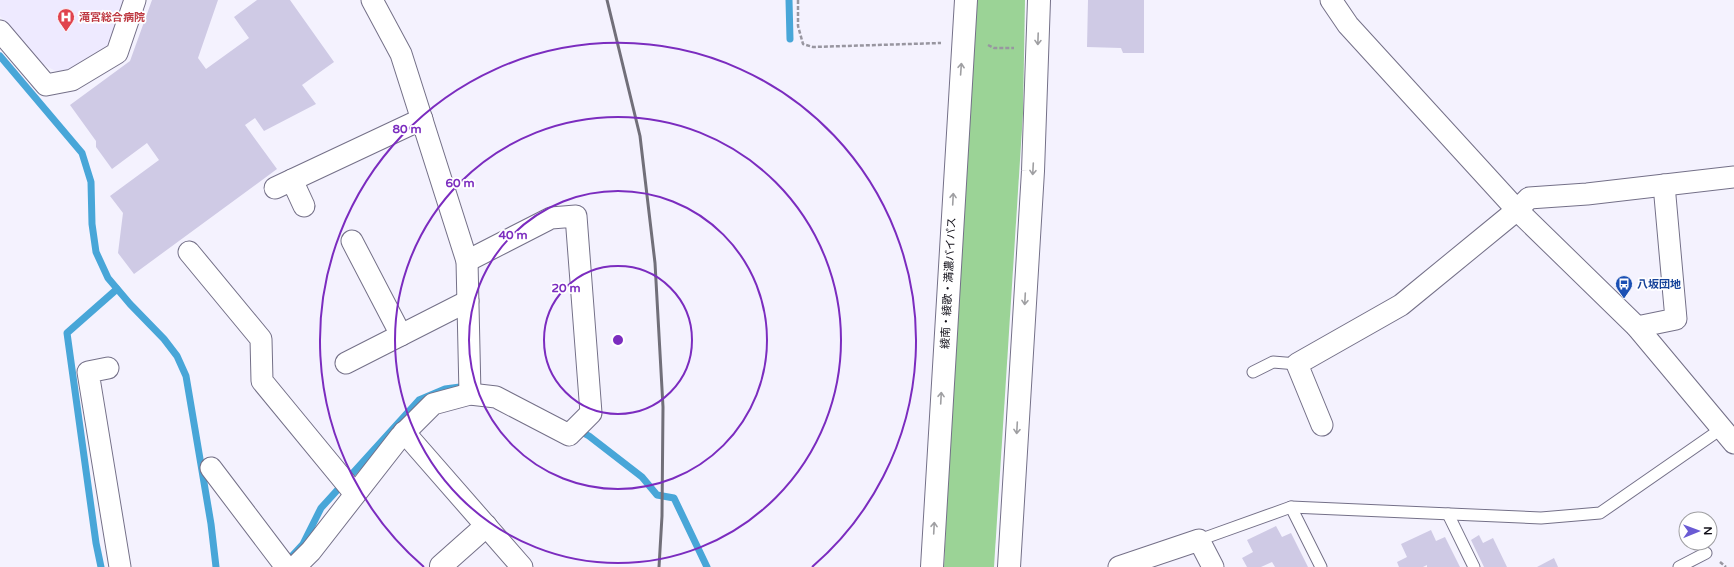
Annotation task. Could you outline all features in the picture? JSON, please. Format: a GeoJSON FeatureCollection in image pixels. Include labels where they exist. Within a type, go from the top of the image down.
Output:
{"type":"FeatureCollection","features":[{"type":"Feature","properties":{"kind":"main road","name":"綾南・綾歌・満濃バイパス"},"geometry":{"type":"LineString","coordinates":[[932,567],[966,0]]}},
{"type":"Feature","properties":{"kind":"main road"},"geometry":{"type":"LineString","coordinates":[[1009,567],[1033,171],[1039,0]]}},
{"type":"Feature","properties":{"kind":"main road"},"geometry":{"type":"LineString","coordinates":[[441,566],[486,526]]}},
{"type":"Feature","properties":{"kind":"street"},"geometry":{"type":"LineString","coordinates":[[0,31],[46,85],[72,80],[117,53],[136,0]]}},
{"type":"Feature","properties":{"kind":"street"},"geometry":{"type":"LineString","coordinates":[[372,0],[401,54],[467,261],[470,388]]}},
{"type":"Feature","properties":{"kind":"street"},"geometry":{"type":"LineString","coordinates":[[1331,0],[1348,25],[1517,210],[1637,327],[1729,436]]}},
{"type":"Feature","properties":{"kind":"street"},"geometry":{"type":"LineString","coordinates":[[304,206],[283,184],[422,119]]}},
{"type":"Feature","properties":{"kind":"street"},"geometry":{"type":"LineString","coordinates":[[1322,425],[1297,364],[1400,305],[1517,210],[1529,198],[1587,194],[1734,177]]}},
{"type":"Feature","properties":{"kind":"street"},"geometry":{"type":"LineString","coordinates":[[1637,327],[1676,319],[1664,185]]}},
{"type":"Feature","properties":{"kind":"street"},"geometry":{"type":"LineString","coordinates":[[211,468],[288,566],[311,551],[348,486],[433,404],[470,388],[496,397],[569,435],[591,413],[576,216],[551,218],[467,261]]}},
{"type":"Feature","properties":{"kind":"street"},"geometry":{"type":"LineString","coordinates":[[352,241],[401,335]]}},
{"type":"Feature","properties":{"kind":"street"},"geometry":{"type":"LineString","coordinates":[[189,252],[262,339],[262,381],[348,486]]}},
{"type":"Feature","properties":{"kind":"street"},"geometry":{"type":"LineString","coordinates":[[346,363],[468,301]]}},
{"type":"Feature","properties":{"kind":"street"},"geometry":{"type":"LineString","coordinates":[[108,368],[88,372],[120,567]]}},
{"type":"Feature","properties":{"kind":"street"},"geometry":{"type":"LineString","coordinates":[[404,432],[522,567]]}},
{"type":"Feature","properties":{"kind":"street"},"geometry":{"type":"LineString","coordinates":[[1127,566],[1199,540],[1213,567]]}},
{"type":"Feature","properties":{"kind":"lane"},"geometry":{"type":"LineString","coordinates":[[1253,372],[1273,362],[1297,364]]}},
{"type":"Feature","properties":{"kind":"lane"},"geometry":{"type":"LineString","coordinates":[[1199,540],[1291,507],[1540,518],[1600,513],[1729,436]]}},
{"type":"Feature","properties":{"kind":"lane"},"geometry":{"type":"LineString","coordinates":[[1291,507],[1321,567]]}},
{"type":"Feature","properties":{"kind":"lane"},"geometry":{"type":"LineString","coordinates":[[1448,514],[1474,567]]}},
{"type":"Feature","properties":{"kind":"lane"},"geometry":{"type":"LineString","coordinates":[[1679,567],[1706,553]]}},
{"type":"Feature","properties":{"kind":"path"},"geometry":{"type":"LineString","coordinates":[[798,0],[798,26],[803,44],[813,47],[928,42],[963,45],[989,45],[994,48],[1038,48]]}},
{"type":"Feature","properties":{"kind":"shaded area","name":"滝宮総合病院"},"geometry":{"type":"Polygon","coordinates":[[[0,0],[129,0],[112,49],[63,73],[44,65],[0,16],[0,0]]]}},
{"type":"Feature","properties":{"kind":"green space"},"geometry":{"type":"Polygon","coordinates":[[[977,0],[1025,0],[1023,113],[994,567],[944,567],[950,439],[977,0]]]}},
{"type":"Feature","properties":{"kind":"building"},"geometry":{"type":"Polygon","coordinates":[[[152,0],[218,0],[198,58],[206,69],[249,38],[234,17],[257,0],[290,0],[334,62],[302,85],[316,104],[264,131],[255,118],[245,125],[277,169],[134,274],[118,253],[123,213],[110,196],[159,160],[147,143],[112,169],[96,147],[96,141],[70,105],[130,61],[152,0]]]}},
{"type":"Feature","properties":{"kind":"building"},"geometry":{"type":"Polygon","coordinates":[[[1088,0],[1144,0],[1144,53],[1123,53],[1121,48],[1087,47],[1088,0]]]}},
{"type":"Feature","properties":{"kind":"building"},"geometry":{"type":"Polygon","coordinates":[[[1276,526],[1282,537],[1291,533],[1308,567],[1275,567],[1272,562],[1261,567],[1247,567],[1242,558],[1253,552],[1247,540],[1276,526]]]}},
{"type":"Feature","properties":{"kind":"building"},"geometry":{"type":"Polygon","coordinates":[[[1431,530],[1436,541],[1445,537],[1460,567],[1427,567],[1427,565],[1423,567],[1399,567],[1397,562],[1407,557],[1401,544],[1431,530]]]}},
{"type":"Feature","properties":{"kind":"building"},"geometry":{"type":"Polygon","coordinates":[[[1479,535],[1483,543],[1493,538],[1507,567],[1484,567],[1471,540],[1479,535]]]}},
{"type":"Feature","properties":{"kind":"building"},"geometry":{"type":"Polygon","coordinates":[[[1554,558],[1558,567],[1537,567],[1554,558]]]}},
{"type":"Feature","properties":{"kind":"waterway"},"geometry":{"type":"LineString","coordinates":[[789,0],[790,39]]}},
{"type":"Feature","properties":{"kind":"waterway"},"geometry":{"type":"LineString","coordinates":[[0,56],[82,153],[91,182],[92,224],[96,252],[108,278],[130,304],[164,339],[177,356],[186,376],[211,524],[216,567]]}},
{"type":"Feature","properties":{"kind":"waterway"},"geometry":{"type":"LineString","coordinates":[[101,567],[96,543],[67,333],[117,289]]}},
{"type":"Feature","properties":{"kind":"waterway"},"geometry":{"type":"LineString","coordinates":[[291,557],[303,544],[321,508],[419,400],[445,389],[460,387]]}},
{"type":"Feature","properties":{"kind":"waterway"},"geometry":{"type":"LineString","coordinates":[[578,430],[589,436],[642,477],[657,495],[674,498],[707,567]]}},
{"type":"Feature","properties":{"kind":"railway"},"geometry":{"type":"LineString","coordinates":[[607,0],[640,136],[655,263],[663,407],[662,516],[659,567]]}},
{"type":"Feature","properties":{"kind":"place","name":"滝宮総合病院"},"geometry":{"type":"Point","coordinates":[66,32]}},
{"type":"Feature","properties":{"kind":"place","name":"八坂団地"},"geometry":{"type":"Point","coordinates":[1624,299]}}]}
